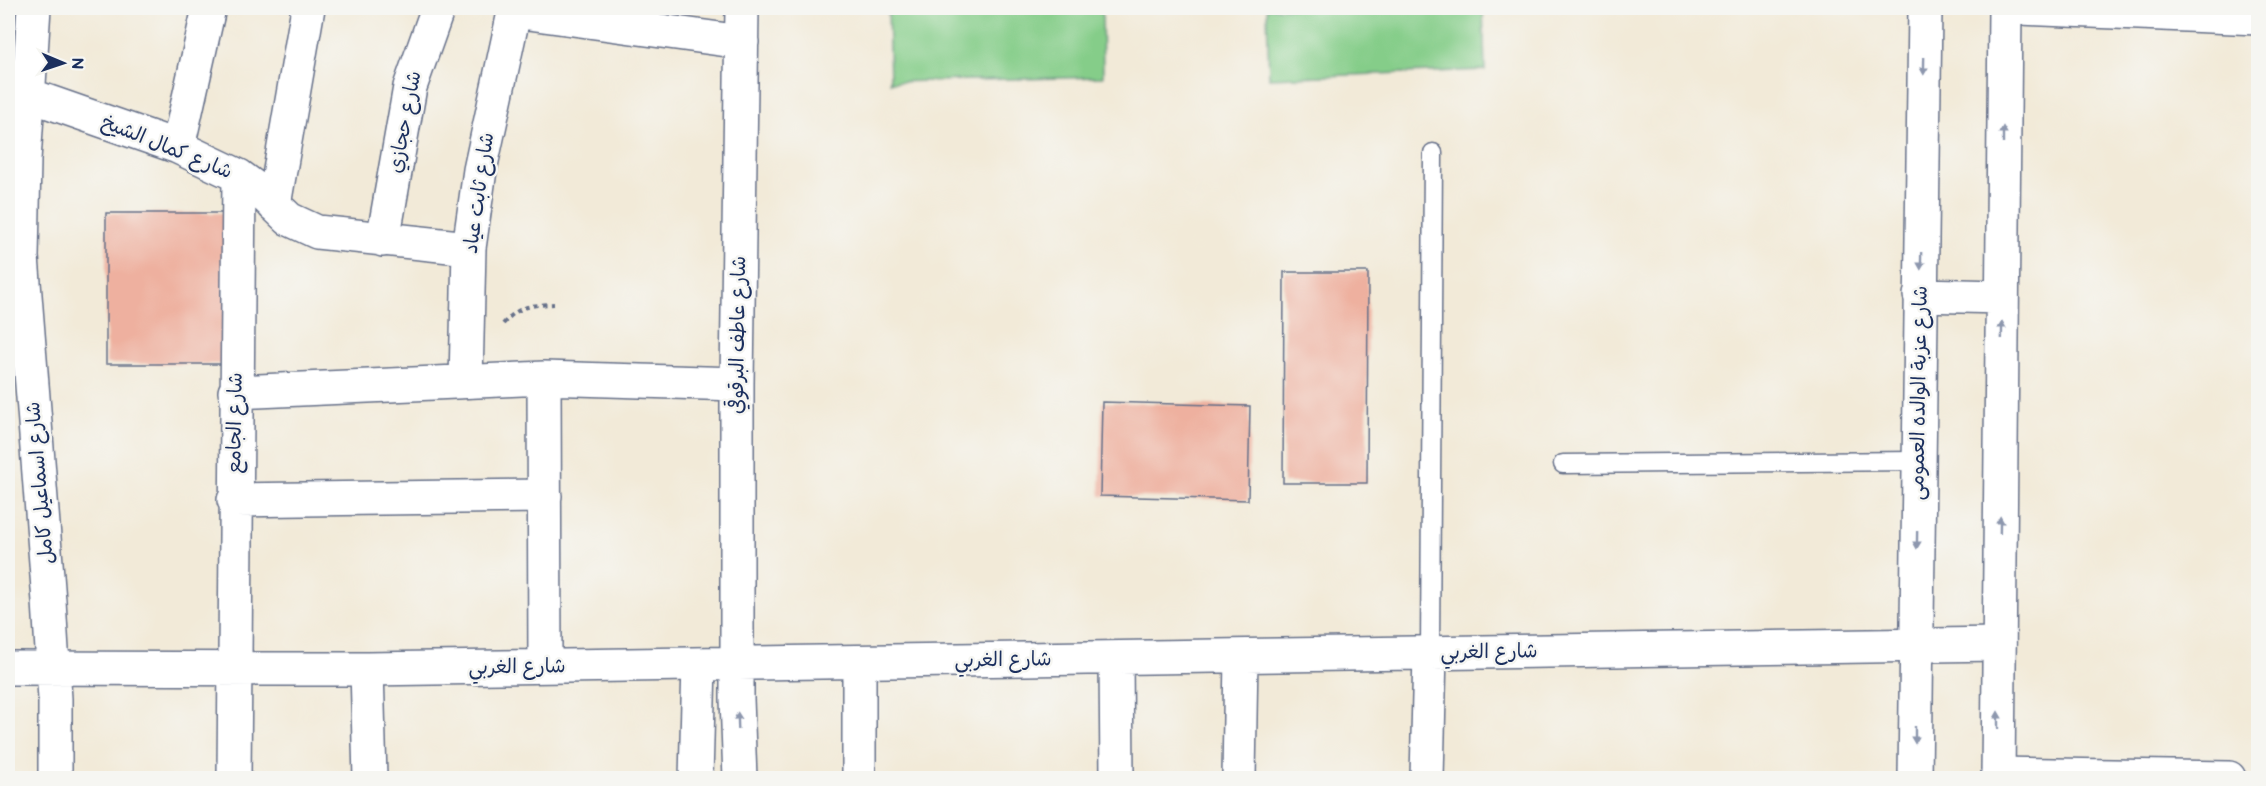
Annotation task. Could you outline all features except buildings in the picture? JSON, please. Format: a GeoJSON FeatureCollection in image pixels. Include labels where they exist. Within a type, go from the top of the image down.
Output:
{"type":"FeatureCollection","features":[{"type":"Feature","properties":{"kind":"street","name":"شارع اسماعيل كامل"},"geometry":{"type":"LineString","coordinates":[[34,8],[29,95],[15,211],[22,257],[53,668],[55,778]]}},
{"type":"Feature","properties":{"kind":"street"},"geometry":{"type":"LineString","coordinates":[[178,147],[209,8]]}},
{"type":"Feature","properties":{"kind":"street"},"geometry":{"type":"LineString","coordinates":[[274,205],[308,8]]}},
{"type":"Feature","properties":{"kind":"street","name":"شارع حجازي"},"geometry":{"type":"LineString","coordinates":[[383,240],[410,87],[438,8]]}},
{"type":"Feature","properties":{"kind":"street","name":"شارع عاطف البرقوقي"},"geometry":{"type":"LineString","coordinates":[[740,778],[737,663],[737,384],[742,8]]}},
{"type":"Feature","properties":{"kind":"street","name":"شارع عزبة الوالده العمومى"},"geometry":{"type":"LineString","coordinates":[[1915,778],[1925,8]]}},
{"type":"Feature","properties":{"kind":"street"},"geometry":{"type":"LineString","coordinates":[[2005,8],[1998,776],[2229,778]]}},
{"type":"Feature","properties":{"kind":"street"},"geometry":{"type":"LineString","coordinates":[[2020,8],[2259,18]]}},
{"type":"Feature","properties":{"kind":"street"},"geometry":{"type":"LineString","coordinates":[[515,9],[742,42]]}},
{"type":"Feature","properties":{"kind":"street","name":"شارع ثابت عياد"},"geometry":{"type":"LineString","coordinates":[[466,381],[469,248],[480,170],[515,9]]}},
{"type":"Feature","properties":{"kind":"street","name":"شارع كمال الشيخ"},"geometry":{"type":"LineString","coordinates":[[29,95],[178,147],[239,176],[300,226],[317,232],[469,248]]}},
{"type":"Feature","properties":{"kind":"street","name":"شارع الجامع"},"geometry":{"type":"LineString","coordinates":[[234,778],[234,500],[239,176]]}},
{"type":"Feature","properties":{"kind":"street"},"geometry":{"type":"LineString","coordinates":[[1920,295],[2002,297]]}},
{"type":"Feature","properties":{"kind":"street"},"geometry":{"type":"LineString","coordinates":[[235,392],[544,378],[737,384]]}},
{"type":"Feature","properties":{"kind":"street"},"geometry":{"type":"LineString","coordinates":[[544,378],[544,666]]}},
{"type":"Feature","properties":{"kind":"street"},"geometry":{"type":"LineString","coordinates":[[234,500],[545,496]]}},
{"type":"Feature","properties":{"kind":"street","name":"شارع الغربي"},"geometry":{"type":"LineString","coordinates":[[8,668],[367,669],[1999,644]]}},
{"type":"Feature","properties":{"kind":"street"},"geometry":{"type":"LineString","coordinates":[[1427,778],[1430,653]]}},
{"type":"Feature","properties":{"kind":"street"},"geometry":{"type":"LineString","coordinates":[[1239,778],[1241,656]]}},
{"type":"Feature","properties":{"kind":"street"},"geometry":{"type":"LineString","coordinates":[[1116,659],[1117,778]]}},
{"type":"Feature","properties":{"kind":"street"},"geometry":{"type":"LineString","coordinates":[[859,662],[859,778]]}},
{"type":"Feature","properties":{"kind":"street"},"geometry":{"type":"LineString","coordinates":[[696,778],[699,664]]}},
{"type":"Feature","properties":{"kind":"street"},"geometry":{"type":"LineString","coordinates":[[367,669],[370,778]]}},
{"type":"Feature","properties":{"kind":"lane"},"geometry":{"type":"LineString","coordinates":[[1430,653],[1433,153]]}},
{"type":"Feature","properties":{"kind":"lane"},"geometry":{"type":"LineString","coordinates":[[1563,464],[1918,461]]}},
{"type":"Feature","properties":{"kind":"path"},"geometry":{"type":"LineString","coordinates":[[495,332],[514,311],[533,305],[554,304]]}},
{"type":"Feature","properties":{"kind":"green space"},"geometry":{"type":"Polygon","coordinates":[[[888,8],[1102,8],[1103,77],[890,82],[888,8]]]}},
{"type":"Feature","properties":{"kind":"green space"},"geometry":{"type":"Polygon","coordinates":[[[1267,8],[1483,8],[1485,70],[1269,78],[1267,8]]]}}]}
